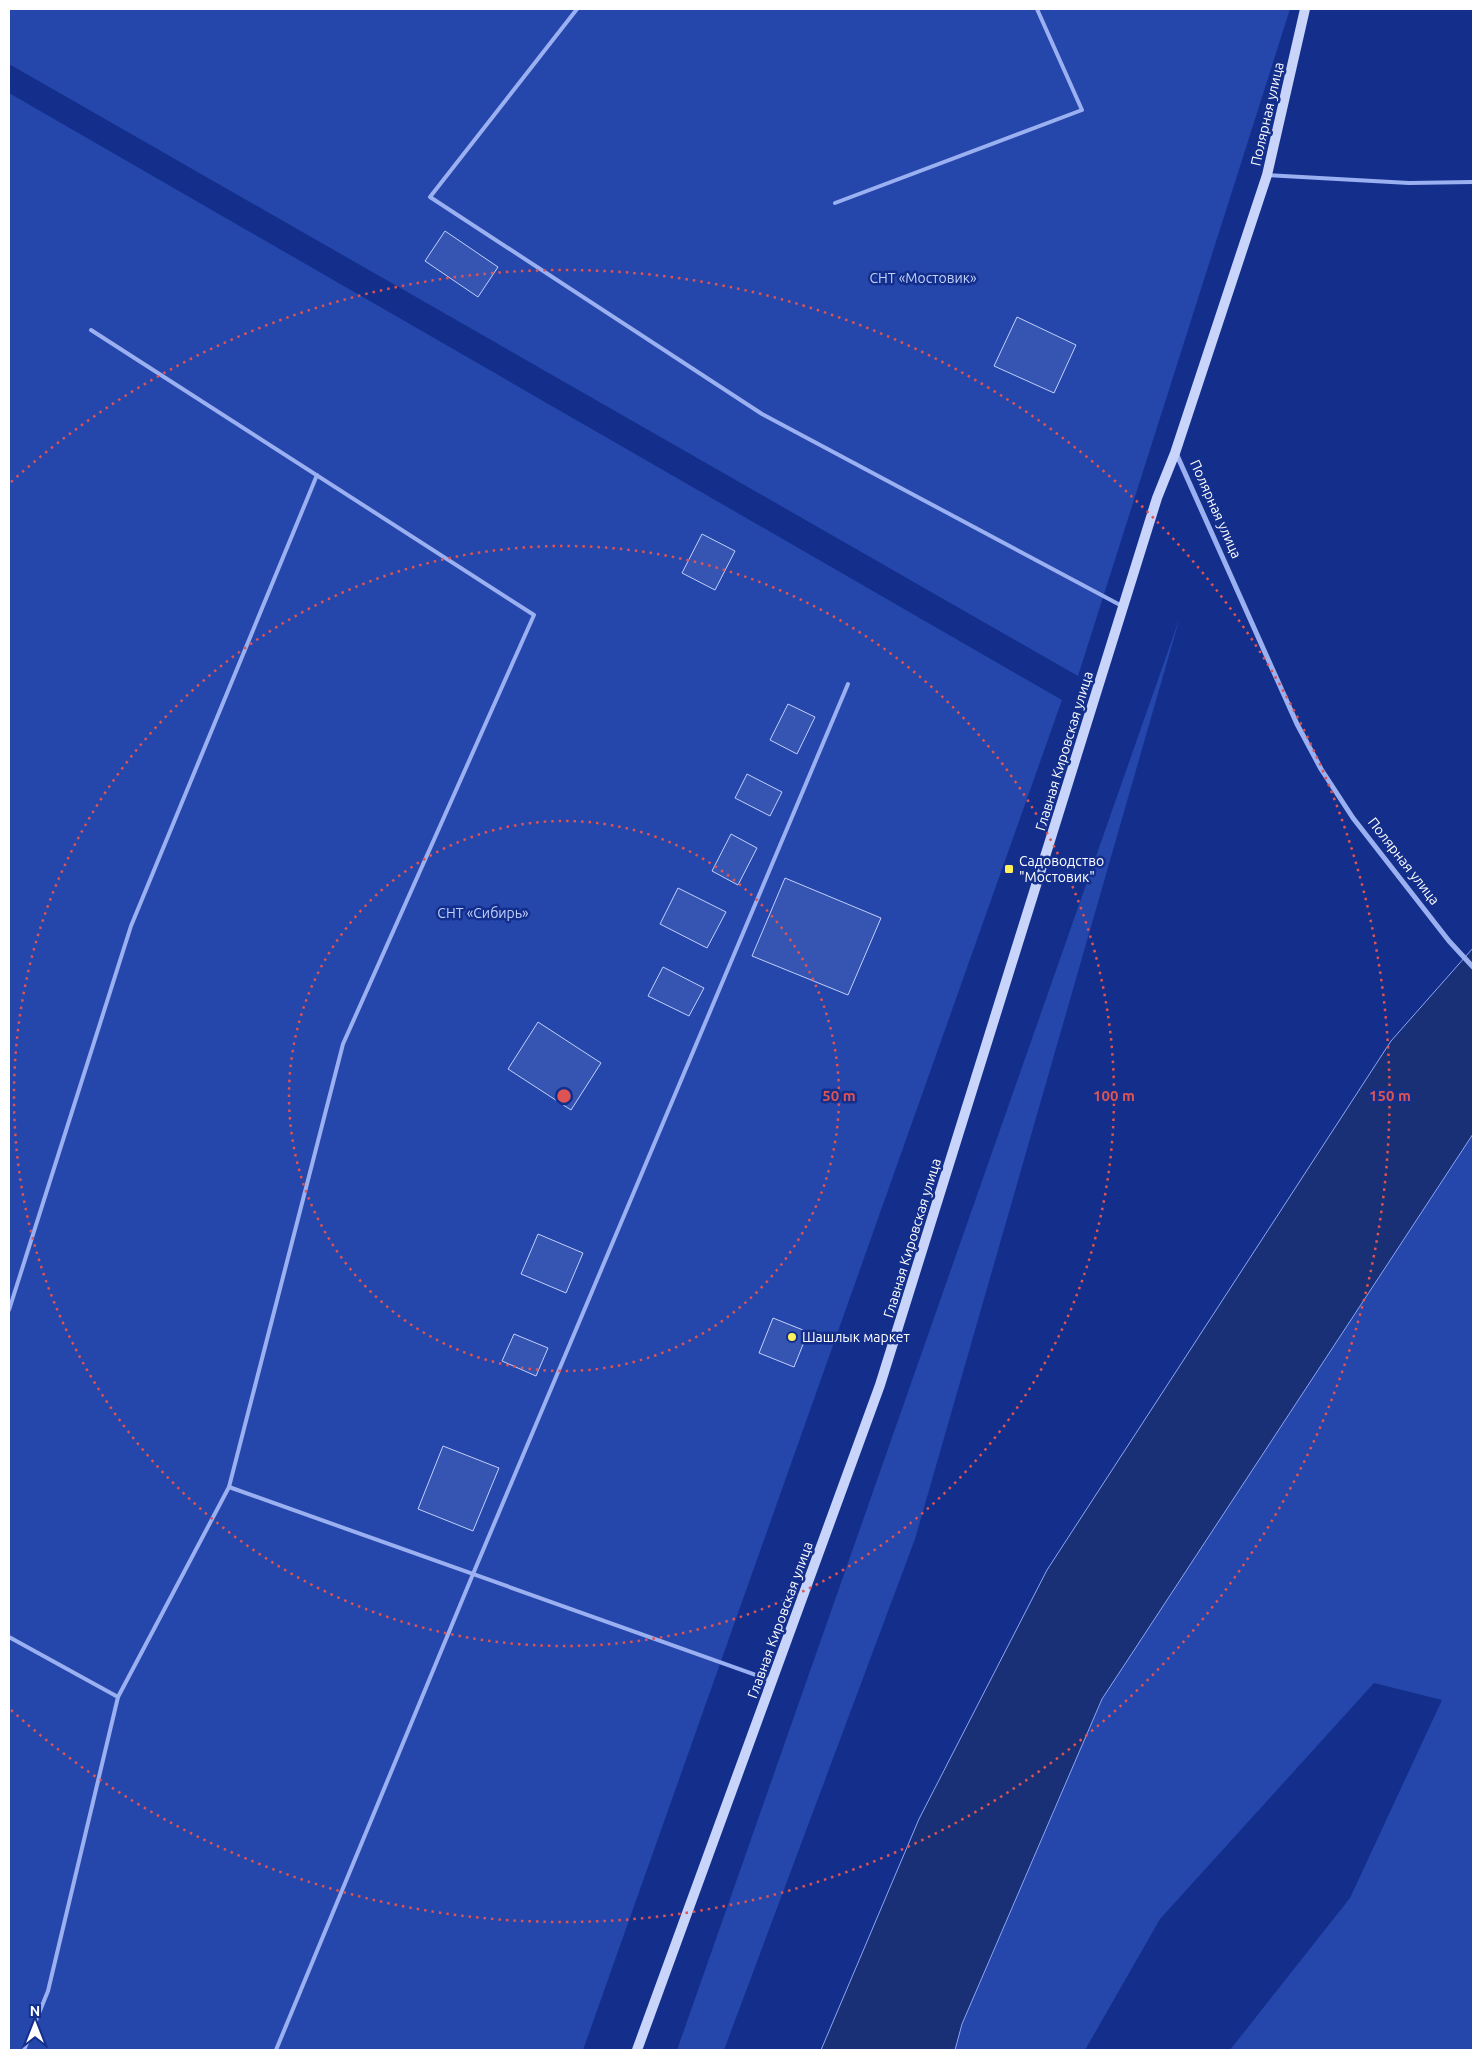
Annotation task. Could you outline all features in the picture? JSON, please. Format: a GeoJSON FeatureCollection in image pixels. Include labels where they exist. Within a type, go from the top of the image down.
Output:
{"type":"FeatureCollection","features":[{"type":"Feature","properties":{"kind":"main road","name":"Полярная улица"},"geometry":{"type":"LineString","coordinates":[[1175,453],[1267,175],[1304,9]]}},
{"type":"Feature","properties":{"kind":"main road","name":"Главная Кировская улица"},"geometry":{"type":"LineString","coordinates":[[637,2050],[880,1385],[1157,498],[1175,453]]}},
{"type":"Feature","properties":{"kind":"street","name":"Полярная улица"},"geometry":{"type":"LineString","coordinates":[[1175,453],[1297,724],[1322,770],[1353,818],[1449,941],[1473,967]]}},
{"type":"Feature","properties":{"kind":"lane"},"geometry":{"type":"LineString","coordinates":[[577,9],[430,197],[762,414],[1124,606]]}},
{"type":"Feature","properties":{"kind":"lane"},"geometry":{"type":"LineString","coordinates":[[835,203],[1082,110],[1037,9]]}},
{"type":"Feature","properties":{"kind":"lane"},"geometry":{"type":"LineString","coordinates":[[1267,175],[1408,183],[1473,182]]}},
{"type":"Feature","properties":{"kind":"lane"},"geometry":{"type":"LineString","coordinates":[[24,2050],[48,1991],[118,1697],[230,1487],[343,1044],[534,615],[91,330]]}},
{"type":"Feature","properties":{"kind":"lane"},"geometry":{"type":"LineString","coordinates":[[9,1310],[131,926],[317,476]]}},
{"type":"Feature","properties":{"kind":"lane"},"geometry":{"type":"LineString","coordinates":[[276,2050],[473,1574],[848,684]]}},
{"type":"Feature","properties":{"kind":"lane"},"geometry":{"type":"LineString","coordinates":[[230,1487],[772,1681]]}},
{"type":"Feature","properties":{"kind":"lane"},"geometry":{"type":"LineString","coordinates":[[9,1638],[118,1697]]}},
{"type":"Feature","properties":{"kind":"green space","name":"СНТ «Мостовик»"},"geometry":{"type":"Polygon","coordinates":[[[9,9],[1290,9],[1078,676],[9,64],[9,9]]]}},
{"type":"Feature","properties":{"kind":"green space","name":"СНТ «Сибирь»"},"geometry":{"type":"Polygon","coordinates":[[[9,93],[1062,700],[583,2050],[9,2050],[9,93]]]}},
{"type":"Feature","properties":{"kind":"green space"},"geometry":{"type":"Polygon","coordinates":[[[1180,617],[915,1539],[724,2050],[677,2050],[1180,617]]]}},
{"type":"Feature","properties":{"kind":"green space"},"geometry":{"type":"Polygon","coordinates":[[[1473,1134],[1473,2050],[1230,2050],[1350,1898],[1442,1700],[1374,1683],[1160,1919],[1085,2050],[955,2050],[962,2024],[1102,1699],[1473,1134]]]}},
{"type":"Feature","properties":{"kind":"shaded area"},"geometry":{"type":"Polygon","coordinates":[[[1473,948],[1473,1134],[1102,1699],[962,2024],[955,2050],[821,2050],[919,1819],[1047,1570],[1391,1041],[1473,948]]]}},
{"type":"Feature","properties":{"kind":"building"},"geometry":{"type":"Polygon","coordinates":[[[445,231],[498,267],[478,297],[425,261],[445,231]]]}},
{"type":"Feature","properties":{"kind":"building"},"geometry":{"type":"Polygon","coordinates":[[[1017,317],[1076,345],[1054,393],[994,366],[1017,317]]]}},
{"type":"Feature","properties":{"kind":"building"},"geometry":{"type":"Polygon","coordinates":[[[702,534],[735,551],[715,590],[682,573],[702,534]]]}},
{"type":"Feature","properties":{"kind":"building"},"geometry":{"type":"Polygon","coordinates":[[[788,704],[815,717],[797,754],[770,740],[788,704]]]}},
{"type":"Feature","properties":{"kind":"building"},"geometry":{"type":"Polygon","coordinates":[[[747,774],[782,792],[770,816],[735,798],[747,774]]]}},
{"type":"Feature","properties":{"kind":"building"},"geometry":{"type":"Polygon","coordinates":[[[731,834],[757,848],[738,885],[712,871],[731,834]]]}},
{"type":"Feature","properties":{"kind":"building"},"geometry":{"type":"Polygon","coordinates":[[[785,878],[881,918],[848,995],[752,956],[785,878]]]}},
{"type":"Feature","properties":{"kind":"building"},"geometry":{"type":"Polygon","coordinates":[[[678,888],[726,912],[707,948],[660,924],[678,888]]]}},
{"type":"Feature","properties":{"kind":"building"},"geometry":{"type":"Polygon","coordinates":[[[663,967],[704,988],[689,1016],[648,996],[663,967]]]}},
{"type":"Feature","properties":{"kind":"building"},"geometry":{"type":"Polygon","coordinates":[[[538,1022],[601,1063],[571,1110],[508,1069],[538,1022]]]}},
{"type":"Feature","properties":{"kind":"building"},"geometry":{"type":"Polygon","coordinates":[[[538,1234],[583,1253],[566,1293],[521,1274],[538,1234]]]}},
{"type":"Feature","properties":{"kind":"building"},"geometry":{"type":"Polygon","coordinates":[[[773,1318],[808,1332],[794,1367],[759,1353],[773,1318]]]}},
{"type":"Feature","properties":{"kind":"building"},"geometry":{"type":"Polygon","coordinates":[[[514,1334],[548,1348],[536,1376],[502,1361],[514,1334]]]}},
{"type":"Feature","properties":{"kind":"building"},"geometry":{"type":"Polygon","coordinates":[[[443,1446],[499,1468],[473,1531],[418,1509],[443,1446]]]}},
{"type":"Feature","properties":{"kind":"place","name":"Садоводство \"Мостовик\""},"geometry":{"type":"Point","coordinates":[1009,869]}},
{"type":"Feature","properties":{"kind":"place","name":"Шашлык маркет"},"geometry":{"type":"Point","coordinates":[792,1337]}}]}
